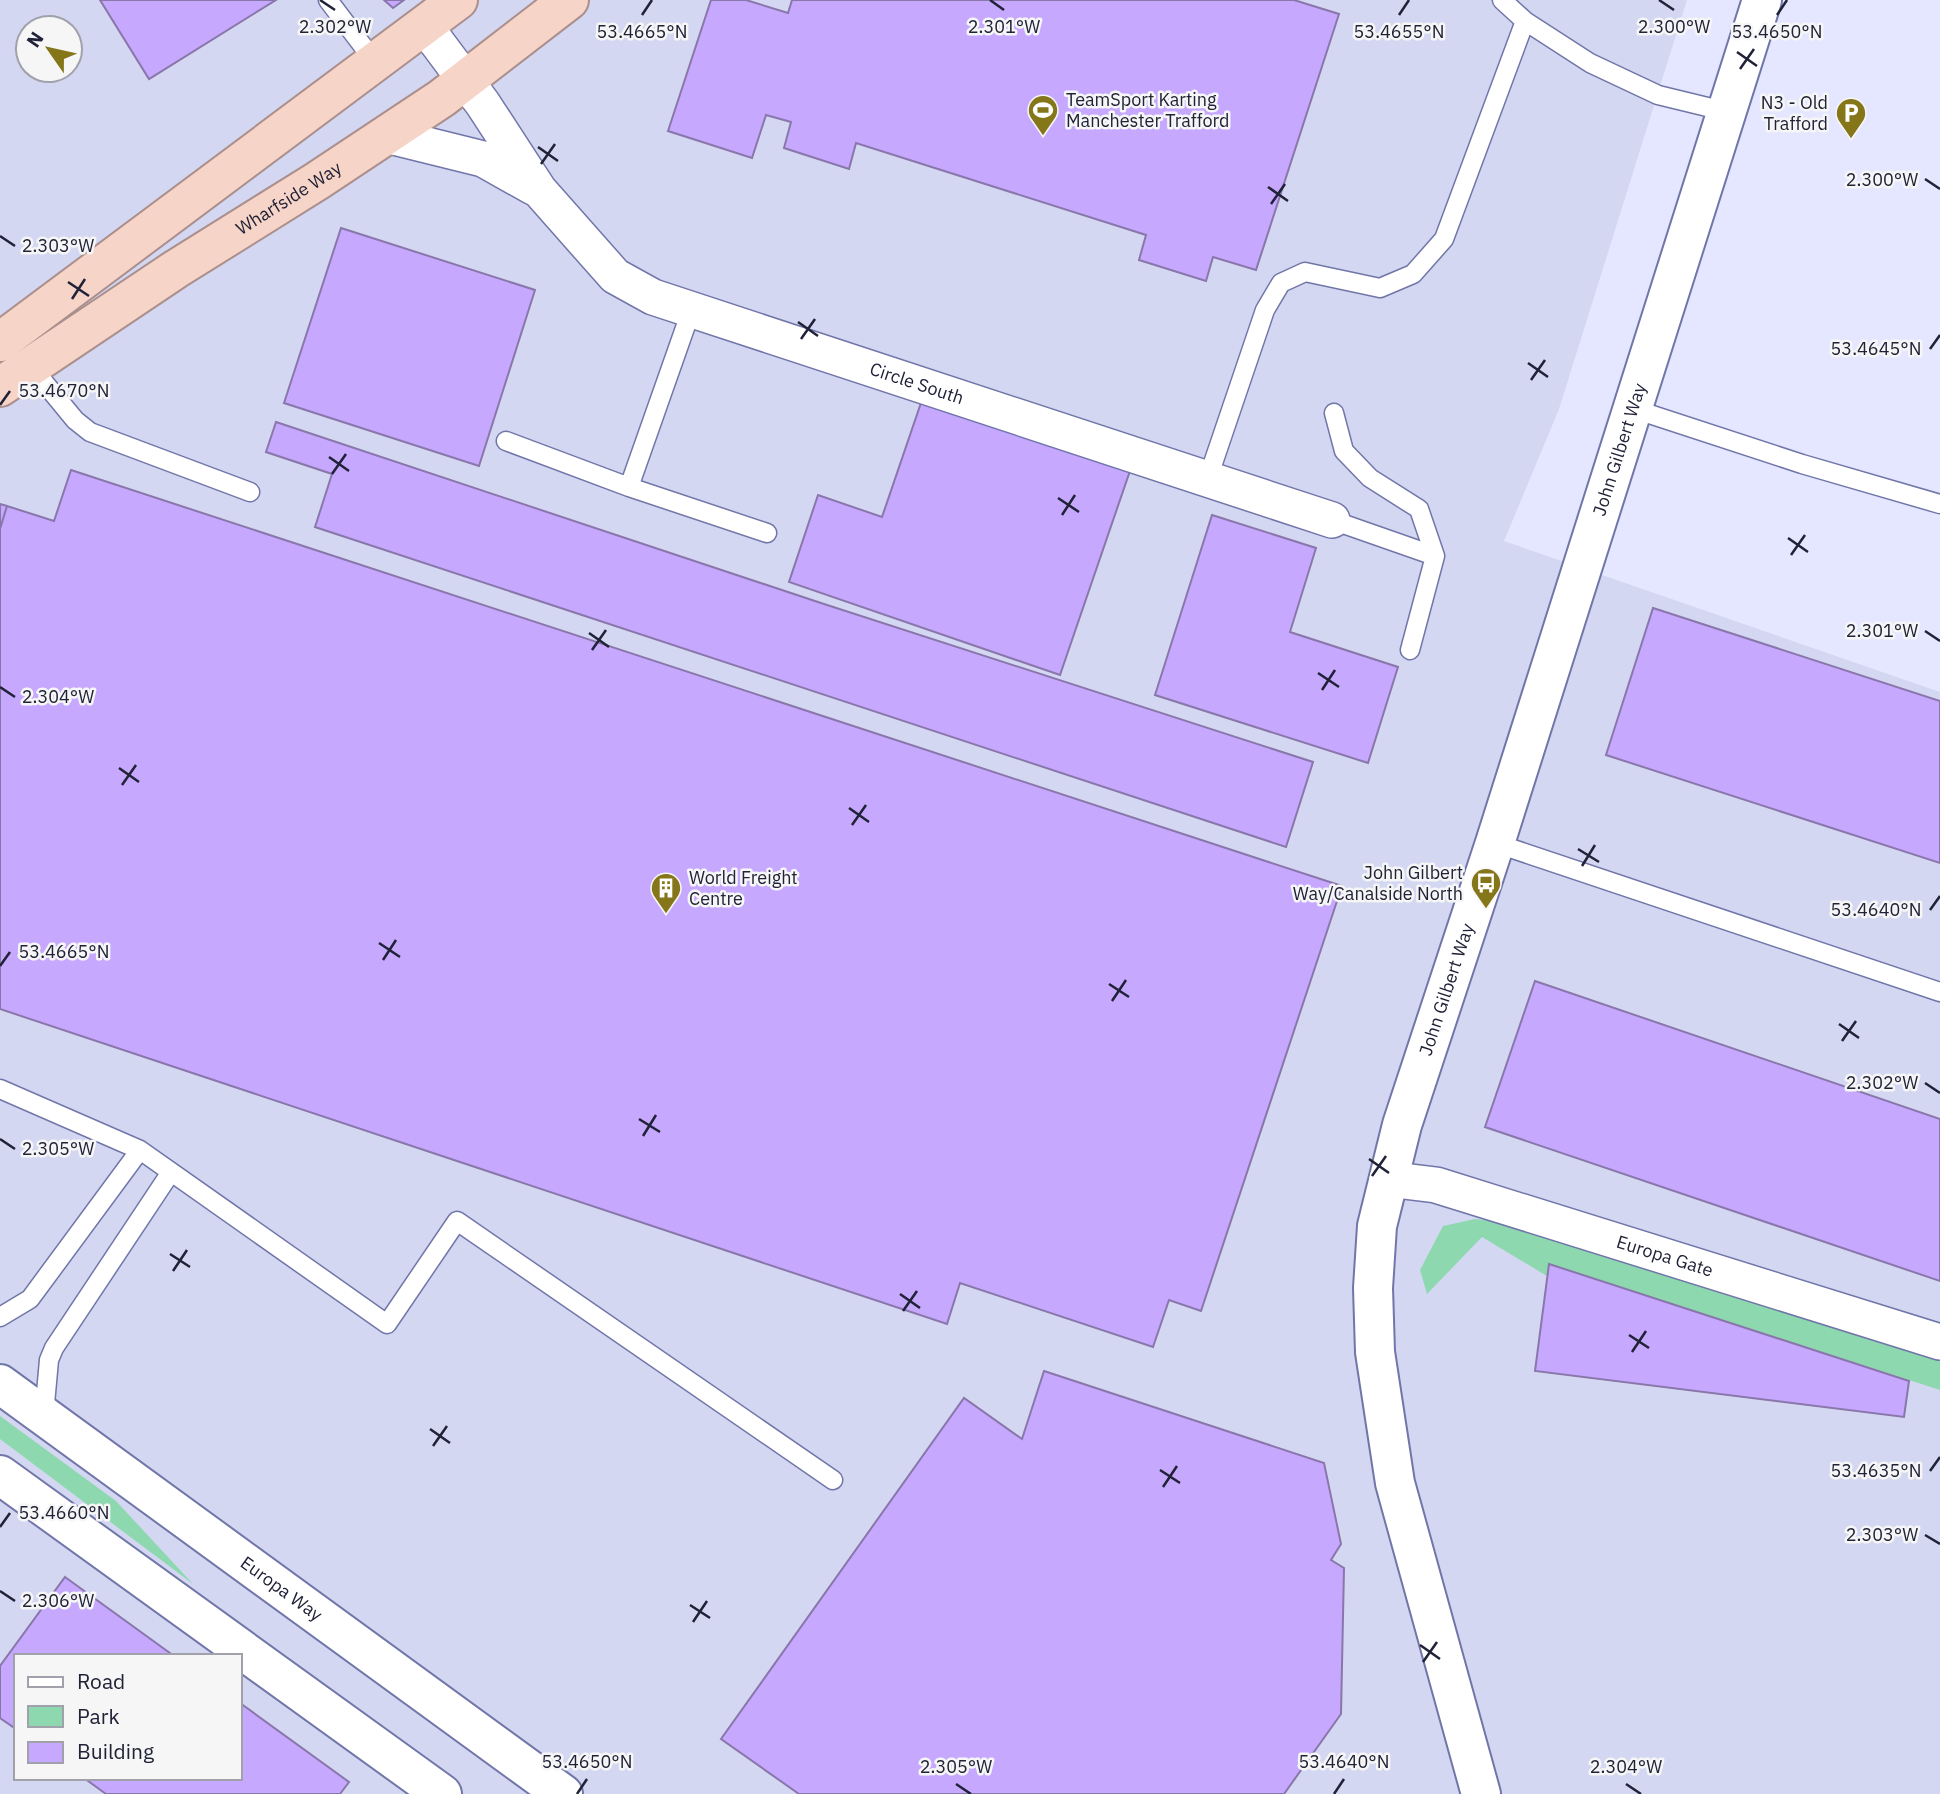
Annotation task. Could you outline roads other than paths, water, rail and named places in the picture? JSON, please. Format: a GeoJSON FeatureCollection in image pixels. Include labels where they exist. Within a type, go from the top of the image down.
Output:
{"type":"FeatureCollection","features":[{"type":"Feature","properties":{"kind":"highway"},"geometry":{"type":"LineString","coordinates":[[4,339],[458,0]]}},
{"type":"Feature","properties":{"kind":"highway","name":"Wharfside Way"},"geometry":{"type":"LineString","coordinates":[[15,377],[176,269],[386,135],[465,80],[569,0]]}},
{"type":"Feature","properties":{"kind":"street","name":"John Gilbert Way"},"geometry":{"type":"LineString","coordinates":[[1481,1794],[1395,1483],[1375,1352],[1373,1288],[1377,1226],[1402,1125],[1634,409],[1762,0]]}},
{"type":"Feature","properties":{"kind":"street","name":"Circle South"},"geometry":{"type":"LineString","coordinates":[[424,26],[465,80],[539,190],[615,276],[653,297],[1332,520]]}},
{"type":"Feature","properties":{"kind":"street","name":"Circle South"},"geometry":{"type":"LineString","coordinates":[[386,135],[483,159],[539,190]]}},
{"type":"Feature","properties":{"kind":"street","name":"Europa Gate"},"geometry":{"type":"LineString","coordinates":[[1387,1179],[1436,1185],[1940,1342]]}},
{"type":"Feature","properties":{"kind":"street","name":"Europa Way"},"geometry":{"type":"LineString","coordinates":[[0,1384],[543,1788]]}},
{"type":"Feature","properties":{"kind":"street"},"geometry":{"type":"LineString","coordinates":[[0,1475],[442,1794]]}},
{"type":"Feature","properties":{"kind":"lane"},"geometry":{"type":"LineString","coordinates":[[328,0],[375,62]]}},
{"type":"Feature","properties":{"kind":"lane"},"geometry":{"type":"LineString","coordinates":[[1502,0],[1525,21],[1590,63],[1658,94],[1728,112]]}},
{"type":"Feature","properties":{"kind":"lane"},"geometry":{"type":"LineString","coordinates":[[1208,478],[1265,310],[1281,283],[1305,272],[1380,288],[1413,274],[1444,239],[1525,21]]}},
{"type":"Feature","properties":{"kind":"lane"},"geometry":{"type":"LineString","coordinates":[[629,487],[691,311]]}},
{"type":"Feature","properties":{"kind":"lane"},"geometry":{"type":"LineString","coordinates":[[4,339],[15,377],[90,432],[250,492]]}},
{"type":"Feature","properties":{"kind":"lane"},"geometry":{"type":"LineString","coordinates":[[1634,409],[1802,464],[1940,504]]}},
{"type":"Feature","properties":{"kind":"lane"},"geometry":{"type":"LineString","coordinates":[[1334,413],[1344,451],[1370,478],[1419,509],[1435,556],[1410,650]]}},
{"type":"Feature","properties":{"kind":"lane"},"geometry":{"type":"LineString","coordinates":[[506,441],[629,487],[767,533]]}},
{"type":"Feature","properties":{"kind":"lane"},"geometry":{"type":"LineString","coordinates":[[1332,520],[1435,556]]}},
{"type":"Feature","properties":{"kind":"lane"},"geometry":{"type":"LineString","coordinates":[[1495,843],[1940,992]]}},
{"type":"Feature","properties":{"kind":"lane"},"geometry":{"type":"LineString","coordinates":[[0,1089],[140,1150],[387,1324],[457,1221],[833,1480]]}},
{"type":"Feature","properties":{"kind":"lane"},"geometry":{"type":"LineString","coordinates":[[0,1317],[30,1299],[140,1150]]}},
{"type":"Feature","properties":{"kind":"lane"},"geometry":{"type":"LineString","coordinates":[[44,1417],[49,1360],[54,1348],[171,1171]]}},
{"type":"Feature","properties":{"kind":"place","name":"TeamSport Karting Manchester Trafford"},"geometry":{"type":"Point","coordinates":[1043,137]}},
{"type":"Feature","properties":{"kind":"place","name":"N3 - Old Trafford"},"geometry":{"type":"Point","coordinates":[1851,140]}},
{"type":"Feature","properties":{"kind":"place","name":"John Gilbert Way/Canalside North"},"geometry":{"type":"Point","coordinates":[1486,910]}},
{"type":"Feature","properties":{"kind":"place","name":"World Freight Centre"},"geometry":{"type":"Point","coordinates":[666,915]}}]}
